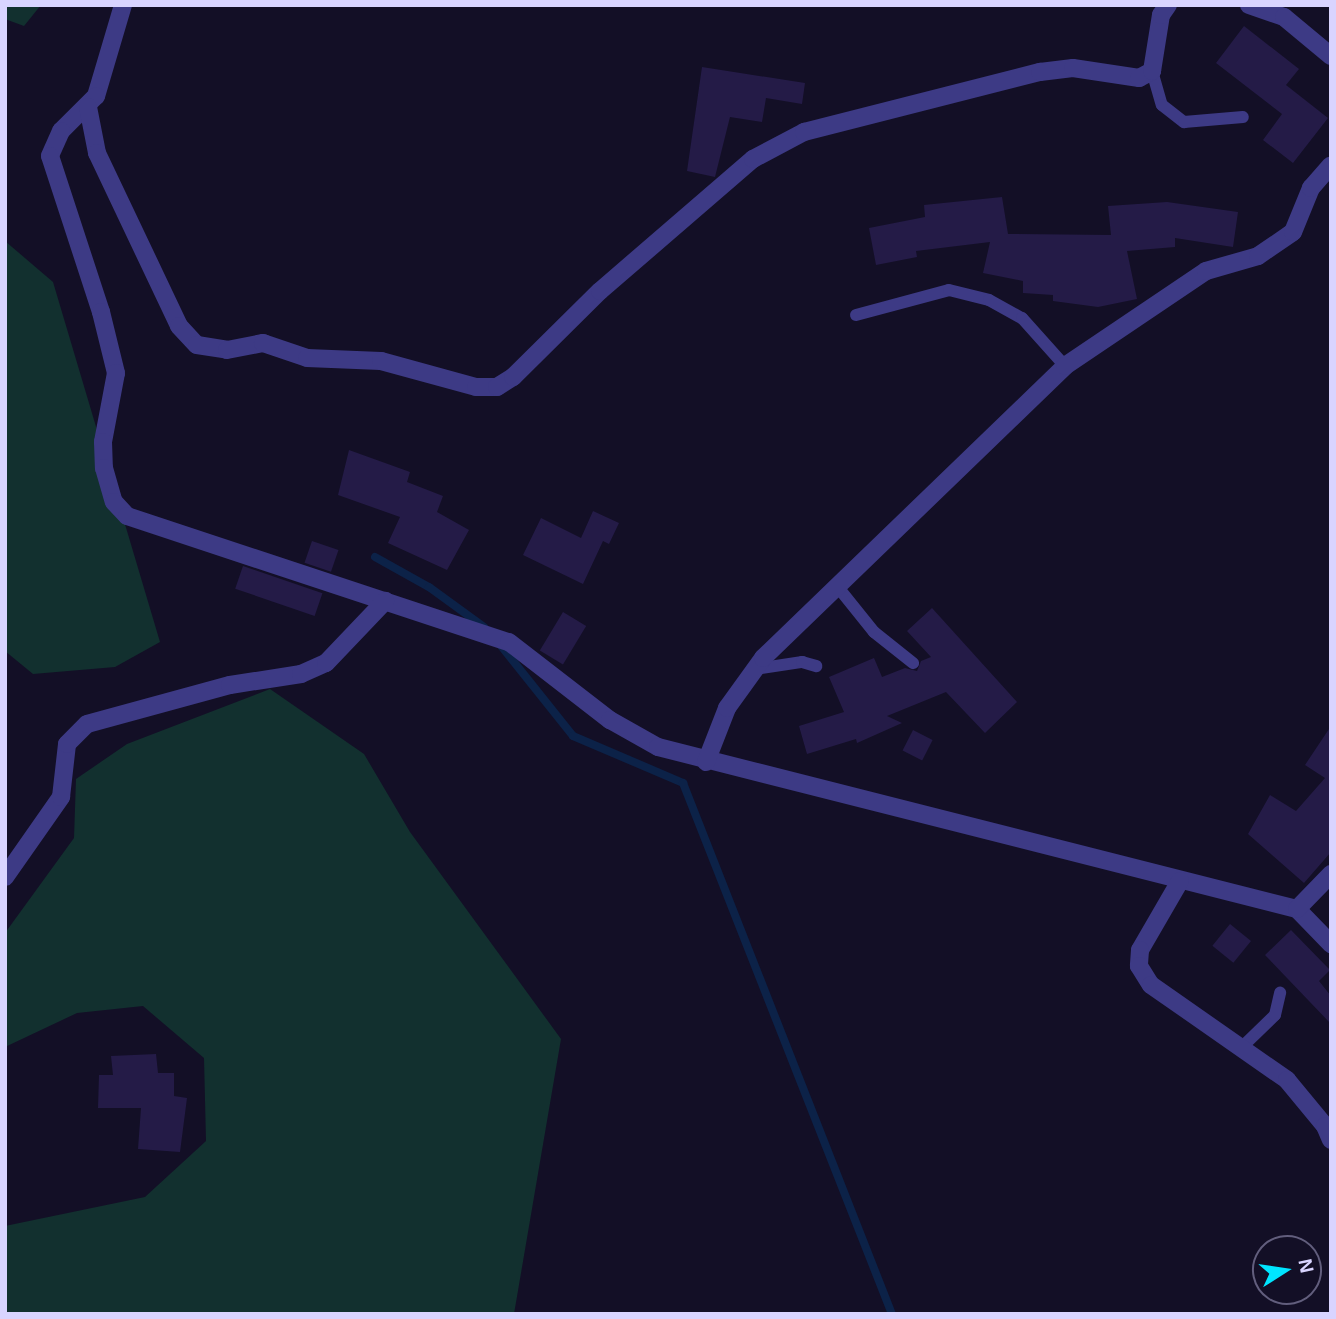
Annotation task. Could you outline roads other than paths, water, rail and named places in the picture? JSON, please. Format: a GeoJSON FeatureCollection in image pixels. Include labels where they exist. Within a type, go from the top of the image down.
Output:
{"type":"FeatureCollection","features":[{"type":"Feature","properties":{"kind":"street"},"geometry":{"type":"LineString","coordinates":[[123,5],[96,96],[88,107],[61,131],[50,156],[73,220],[116,373],[103,442],[114,502],[127,516],[509,642],[610,720],[658,747],[706,762],[1297,909],[1331,944]]}},
{"type":"Feature","properties":{"kind":"street"},"geometry":{"type":"LineString","coordinates":[[88,107],[97,153],[179,326],[197,345],[228,350],[263,343],[307,358],[381,361],[476,387],[497,387],[513,377],[600,291],[753,159],[804,132],[1040,72],[1073,68],[1139,78],[1152,71],[1161,15],[1168,5]]}},
{"type":"Feature","properties":{"kind":"street"},"geometry":{"type":"LineString","coordinates":[[1249,5],[1284,17],[1331,56]]}},
{"type":"Feature","properties":{"kind":"street"},"geometry":{"type":"LineString","coordinates":[[706,762],[727,708],[755,669],[1065,366],[1206,271],[1258,256],[1293,232],[1311,188],[1331,165]]}},
{"type":"Feature","properties":{"kind":"street"},"geometry":{"type":"LineString","coordinates":[[5,877],[61,797],[67,744],[87,724],[230,685],[301,674],[326,663],[385,601]]}},
{"type":"Feature","properties":{"kind":"street"},"geometry":{"type":"LineString","coordinates":[[1297,909],[1331,873]]}},
{"type":"Feature","properties":{"kind":"street"},"geometry":{"type":"LineString","coordinates":[[1180,881],[1140,950],[1139,966],[1151,985],[1287,1080],[1331,1140]]}},
{"type":"Feature","properties":{"kind":"lane"},"geometry":{"type":"LineString","coordinates":[[1152,71],[1162,105],[1184,122],[1243,117]]}},
{"type":"Feature","properties":{"kind":"lane"},"geometry":{"type":"LineString","coordinates":[[856,315],[949,290],[989,300],[1022,318],[1065,366]]}},
{"type":"Feature","properties":{"kind":"lane"},"geometry":{"type":"LineString","coordinates":[[837,586],[874,632],[914,663]]}},
{"type":"Feature","properties":{"kind":"lane"},"geometry":{"type":"LineString","coordinates":[[755,669],[802,662],[816,666]]}},
{"type":"Feature","properties":{"kind":"lane"},"geometry":{"type":"LineString","coordinates":[[1241,1048],[1275,1015],[1280,993]]}},
{"type":"Feature","properties":{"kind":"waterway"},"geometry":{"type":"LineString","coordinates":[[375,557],[429,587],[484,627]]}},
{"type":"Feature","properties":{"kind":"waterway"},"geometry":{"type":"LineString","coordinates":[[498,642],[573,736],[683,783],[892,1314]]}}]}
